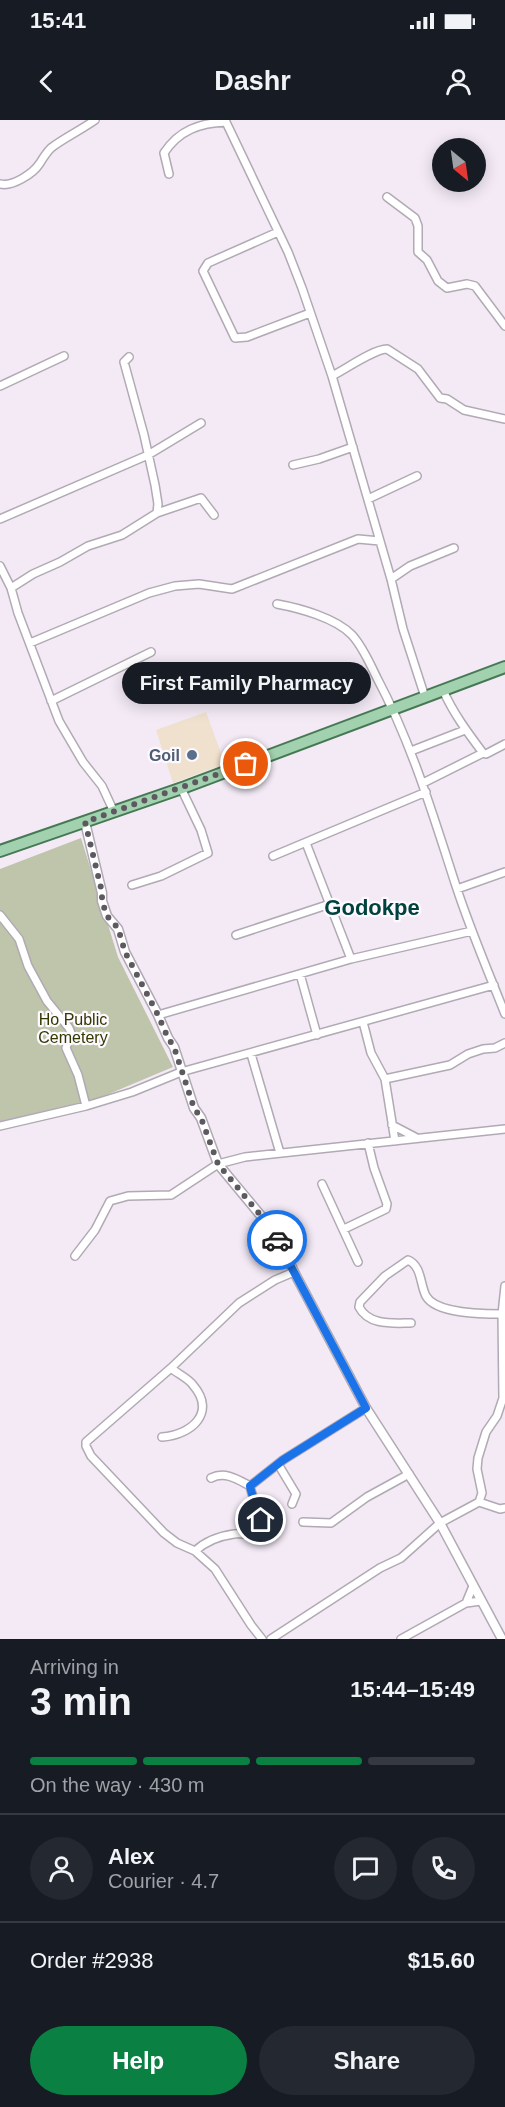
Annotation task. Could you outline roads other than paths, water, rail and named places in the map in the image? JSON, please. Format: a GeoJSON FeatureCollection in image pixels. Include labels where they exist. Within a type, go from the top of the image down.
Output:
{"type":"FeatureCollection","features":[{"type":"Feature","properties":{"kind":"main road"},"geometry":{"type":"LineString","coordinates":[[0,851],[181,788],[505,667]]}},
{"type":"Feature","properties":{"kind":"street"},"geometry":{"type":"LineString","coordinates":[[0,184],[7,186],[22,178],[39,165],[52,147],[95,120]]}},
{"type":"Feature","properties":{"kind":"street"},"geometry":{"type":"LineString","coordinates":[[169,174],[164,153],[168,146],[194,128],[206,123],[226,121],[288,252],[332,376],[391,579],[403,629],[425,697]]}},
{"type":"Feature","properties":{"kind":"street"},"geometry":{"type":"LineString","coordinates":[[387,197],[415,218],[418,226],[418,252],[427,260],[438,281],[447,288],[467,284],[475,286],[505,326]]}},
{"type":"Feature","properties":{"kind":"street"},"geometry":{"type":"LineString","coordinates":[[278,232],[208,263],[203,271],[235,338],[247,337],[310,313]]}},
{"type":"Feature","properties":{"kind":"street"},"geometry":{"type":"LineString","coordinates":[[332,376],[362,361],[373,352],[387,349],[418,369],[440,398],[447,399],[464,410],[505,419]]}},
{"type":"Feature","properties":{"kind":"street"},"geometry":{"type":"LineString","coordinates":[[0,386],[64,356]]}},
{"type":"Feature","properties":{"kind":"street"},"geometry":{"type":"LineString","coordinates":[[129,357],[124,362],[144,435],[157,498],[156,513]]}},
{"type":"Feature","properties":{"kind":"street"},"geometry":{"type":"LineString","coordinates":[[0,519],[148,455],[201,423]]}},
{"type":"Feature","properties":{"kind":"street"},"geometry":{"type":"LineString","coordinates":[[293,465],[353,447]]}},
{"type":"Feature","properties":{"kind":"street"},"geometry":{"type":"LineString","coordinates":[[368,500],[417,476]]}},
{"type":"Feature","properties":{"kind":"street"},"geometry":{"type":"LineString","coordinates":[[11,588],[88,546],[122,535],[156,513],[201,498],[214,515]]}},
{"type":"Feature","properties":{"kind":"street"},"geometry":{"type":"LineString","coordinates":[[30,643],[149,593],[175,586],[200,584],[232,589],[358,539],[380,541]]}},
{"type":"Feature","properties":{"kind":"street"},"geometry":{"type":"LineString","coordinates":[[391,579],[417,563],[454,548]]}},
{"type":"Feature","properties":{"kind":"street"},"geometry":{"type":"LineString","coordinates":[[0,566],[11,588],[51,701],[69,740],[102,786],[114,812]]}},
{"type":"Feature","properties":{"kind":"street"},"geometry":{"type":"LineString","coordinates":[[277,604],[314,614],[336,624],[351,633],[366,657],[394,710],[411,751],[472,931],[505,1014]]}},
{"type":"Feature","properties":{"kind":"street"},"geometry":{"type":"LineString","coordinates":[[51,701],[151,652]]}},
{"type":"Feature","properties":{"kind":"street"},"geometry":{"type":"LineString","coordinates":[[443,690],[465,730],[483,753]]}},
{"type":"Feature","properties":{"kind":"street"},"geometry":{"type":"LineString","coordinates":[[411,751],[465,730]]}},
{"type":"Feature","properties":{"kind":"street"},"geometry":{"type":"LineString","coordinates":[[423,783],[505,744]]}},
{"type":"Feature","properties":{"kind":"street"},"geometry":{"type":"LineString","coordinates":[[132,885],[161,876],[208,853],[201,830],[181,788]]}},
{"type":"Feature","properties":{"kind":"street"},"geometry":{"type":"LineString","coordinates":[[273,856],[426,792]]}},
{"type":"Feature","properties":{"kind":"street"},"geometry":{"type":"LineString","coordinates":[[85,822],[107,916],[118,928],[125,952],[174,1047],[194,1108],[201,1118],[218,1164],[262,1217],[283,1248],[366,1408],[440,1522],[502,1639]]}},
{"type":"Feature","properties":{"kind":"street"},"geometry":{"type":"LineString","coordinates":[[306,843],[351,959]]}},
{"type":"Feature","properties":{"kind":"street"},"geometry":{"type":"LineString","coordinates":[[457,889],[505,872]]}},
{"type":"Feature","properties":{"kind":"street"},"geometry":{"type":"LineString","coordinates":[[236,935],[330,904]]}},
{"type":"Feature","properties":{"kind":"street"},"geometry":{"type":"LineString","coordinates":[[0,915],[19,939],[28,966],[47,1001],[69,1028],[71,1033],[66,1048],[78,1075],[86,1106]]}},
{"type":"Feature","properties":{"kind":"street"},"geometry":{"type":"LineString","coordinates":[[158,1015],[351,959],[472,931]]}},
{"type":"Feature","properties":{"kind":"street"},"geometry":{"type":"LineString","coordinates":[[300,974],[318,1035]]}},
{"type":"Feature","properties":{"kind":"street"},"geometry":{"type":"LineString","coordinates":[[0,1126],[86,1106],[132,1092],[181,1072],[494,985]]}},
{"type":"Feature","properties":{"kind":"street"},"geometry":{"type":"LineString","coordinates":[[363,1022],[371,1053],[385,1079],[395,1141]]}},
{"type":"Feature","properties":{"kind":"street"},"geometry":{"type":"LineString","coordinates":[[385,1079],[450,1065],[468,1054],[483,1048],[495,1048],[505,1043]]}},
{"type":"Feature","properties":{"kind":"street"},"geometry":{"type":"LineString","coordinates":[[250,1054],[280,1153]]}},
{"type":"Feature","properties":{"kind":"street"},"geometry":{"type":"LineString","coordinates":[[392,1125],[415,1137]]}},
{"type":"Feature","properties":{"kind":"street"},"geometry":{"type":"LineString","coordinates":[[75,1256],[95,1230],[110,1201],[128,1196],[171,1195],[218,1164],[245,1157],[505,1129]]}},
{"type":"Feature","properties":{"kind":"street"},"geometry":{"type":"LineString","coordinates":[[344,1229],[386,1209],[387,1204],[368,1143]]}},
{"type":"Feature","properties":{"kind":"street"},"geometry":{"type":"LineString","coordinates":[[322,1184],[358,1262]]}},
{"type":"Feature","properties":{"kind":"street"},"geometry":{"type":"LineString","coordinates":[[411,1323],[387,1323],[368,1318],[359,1307],[360,1302],[385,1276],[408,1260],[415,1264],[426,1296],[432,1303],[455,1311],[502,1314]]}},
{"type":"Feature","properties":{"kind":"street"},"geometry":{"type":"LineString","coordinates":[[262,1639],[215,1569],[195,1551],[177,1543],[164,1533],[91,1456],[86,1446],[89,1438],[171,1368],[239,1303],[275,1280],[294,1272]]}},
{"type":"Feature","properties":{"kind":"street"},"geometry":{"type":"LineString","coordinates":[[271,1639],[380,1568],[400,1558],[440,1522],[479,1502],[482,1493],[477,1469],[478,1458],[486,1431],[497,1416],[503,1398],[502,1314],[505,1286]]}},
{"type":"Feature","properties":{"kind":"street"},"geometry":{"type":"LineString","coordinates":[[162,1437],[187,1432],[195,1426],[201,1412],[202,1400],[193,1384],[171,1368]]}},
{"type":"Feature","properties":{"kind":"street"},"geometry":{"type":"LineString","coordinates":[[250,1486],[278,1464],[366,1408]]}},
{"type":"Feature","properties":{"kind":"street"},"geometry":{"type":"LineString","coordinates":[[278,1464],[296,1494],[292,1504]]}},
{"type":"Feature","properties":{"kind":"street"},"geometry":{"type":"LineString","coordinates":[[211,1478],[219,1474],[230,1476],[250,1486]]}},
{"type":"Feature","properties":{"kind":"street"},"geometry":{"type":"LineString","coordinates":[[303,1522],[331,1523],[367,1497],[409,1474]]}},
{"type":"Feature","properties":{"kind":"street"},"geometry":{"type":"LineString","coordinates":[[195,1551],[204,1543],[222,1536],[237,1533],[248,1534],[256,1528],[261,1520],[260,1511],[250,1486]]}},
{"type":"Feature","properties":{"kind":"street"},"geometry":{"type":"LineString","coordinates":[[479,1502],[500,1509],[505,1508]]}},
{"type":"Feature","properties":{"kind":"street"},"geometry":{"type":"LineString","coordinates":[[466,1603],[473,1586]]}},
{"type":"Feature","properties":{"kind":"street"},"geometry":{"type":"LineString","coordinates":[[401,1639],[466,1603],[481,1601]]}},
{"type":"Feature","properties":{"kind":"place","name":"Goil"},"geometry":{"type":"Point","coordinates":[192,755]}},
{"type":"Feature","properties":{"kind":"place","name":"First Family Pharmacy"},"geometry":{"type":"Point","coordinates":[246,764]}},
{"type":"Feature","properties":{"kind":"district","name":"Godokpe"},"geometry":{"type":"Point","coordinates":[372,907]}},
{"type":"Feature","properties":{"kind":"park label","name":"Ho Public Cemetery"},"geometry":{"type":"Point","coordinates":[73,1028]}}]}
